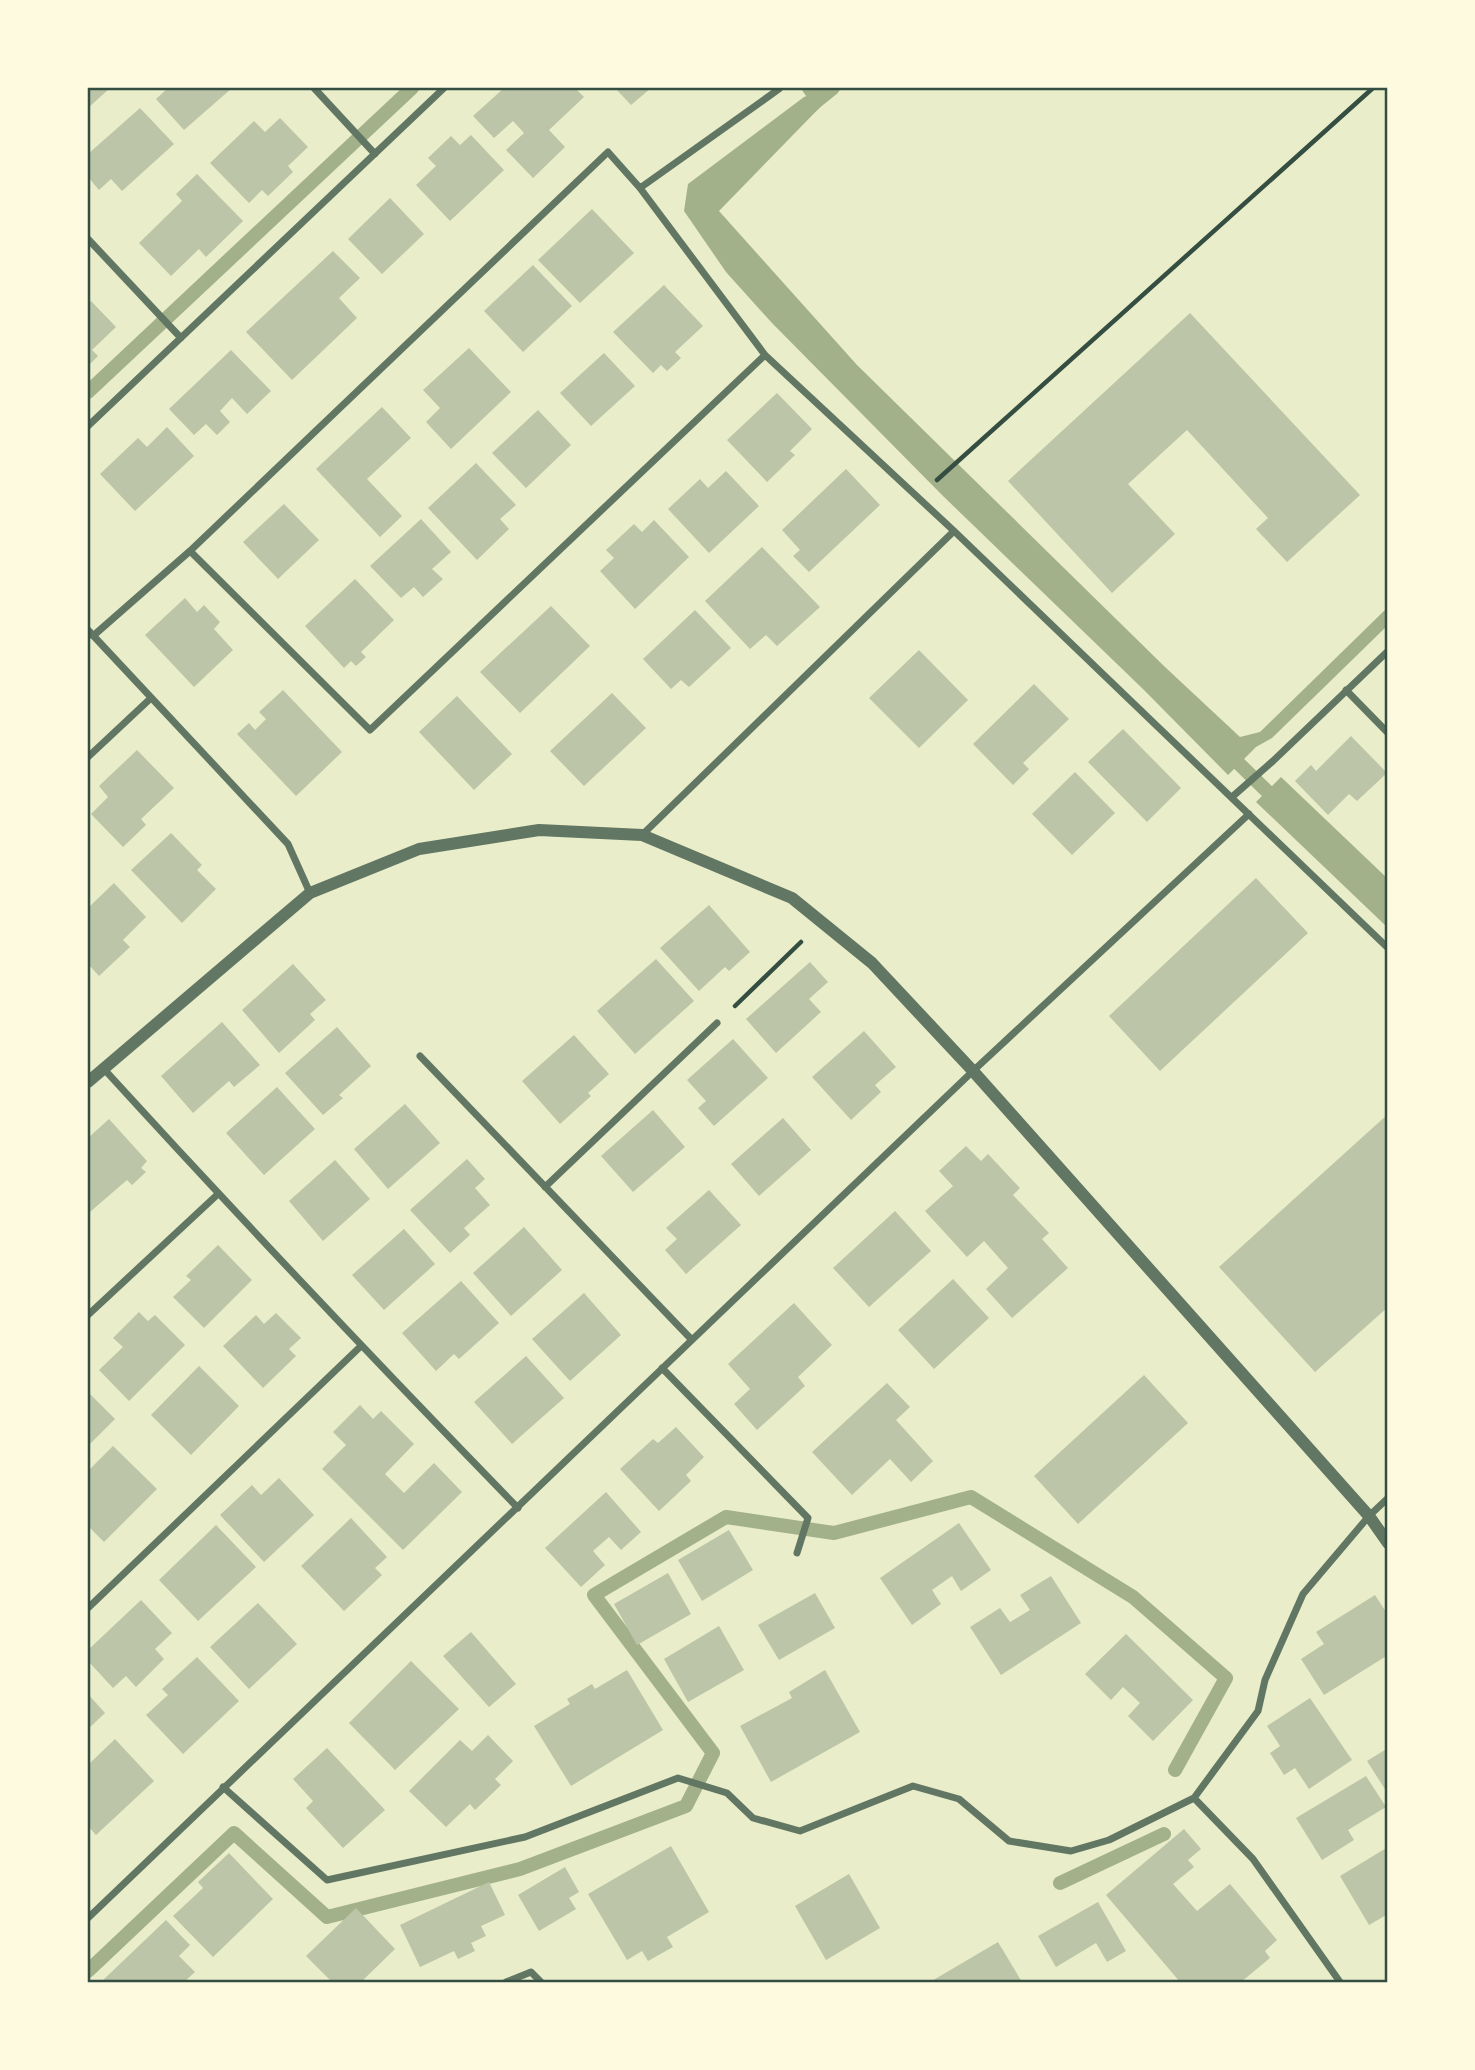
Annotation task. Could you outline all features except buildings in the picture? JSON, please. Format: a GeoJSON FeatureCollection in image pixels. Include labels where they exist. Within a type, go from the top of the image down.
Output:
{"type":"FeatureCollection","features":[{"type":"Feature","properties":{"kind":"street"},"geometry":{"type":"LineString","coordinates":[[314,88],[375,154]]}},
{"type":"Feature","properties":{"kind":"street"},"geometry":{"type":"LineString","coordinates":[[88,426],[444,88]]}},
{"type":"Feature","properties":{"kind":"street"},"geometry":{"type":"LineString","coordinates":[[640,188],[778,88]]}},
{"type":"Feature","properties":{"kind":"street"},"geometry":{"type":"LineString","coordinates":[[310,893],[288,844],[90,633],[190,551],[608,152],[640,188],[765,355],[954,531],[1388,948]]}},
{"type":"Feature","properties":{"kind":"street"},"geometry":{"type":"LineString","coordinates":[[88,239],[181,338]]}},
{"type":"Feature","properties":{"kind":"street"},"geometry":{"type":"LineString","coordinates":[[190,551],[370,730],[765,355]]}},
{"type":"Feature","properties":{"kind":"street"},"geometry":{"type":"LineString","coordinates":[[642,835],[954,531]]}},
{"type":"Feature","properties":{"kind":"street"},"geometry":{"type":"LineString","coordinates":[[1232,797],[1388,651]]}},
{"type":"Feature","properties":{"kind":"street"},"geometry":{"type":"LineString","coordinates":[[1346,690],[1388,733]]}},
{"type":"Feature","properties":{"kind":"street"},"geometry":{"type":"LineString","coordinates":[[88,757],[151,698]]}},
{"type":"Feature","properties":{"kind":"street"},"geometry":{"type":"LineString","coordinates":[[88,1918],[973,1071],[1249,814]]}},
{"type":"Feature","properties":{"kind":"street"},"geometry":{"type":"LineString","coordinates":[[88,1082],[310,893],[419,849],[539,830],[642,835],[792,898],[872,963],[973,1071],[1368,1516],[1388,1543]]}},
{"type":"Feature","properties":{"kind":"street"},"geometry":{"type":"LineString","coordinates":[[545,1187],[717,1023]]}},
{"type":"Feature","properties":{"kind":"street"},"geometry":{"type":"LineString","coordinates":[[420,1056],[692,1340]]}},
{"type":"Feature","properties":{"kind":"street"},"geometry":{"type":"LineString","coordinates":[[103,1068],[361,1346],[518,1507]]}},
{"type":"Feature","properties":{"kind":"street"},"geometry":{"type":"LineString","coordinates":[[88,1315],[218,1194]]}},
{"type":"Feature","properties":{"kind":"street"},"geometry":{"type":"LineString","coordinates":[[88,1608],[361,1346]]}},
{"type":"Feature","properties":{"kind":"street"},"geometry":{"type":"LineString","coordinates":[[662,1368],[808,1518],[797,1553]]}},
{"type":"Feature","properties":{"kind":"street"},"geometry":{"type":"LineString","coordinates":[[223,1787],[327,1880],[525,1837],[678,1779],[727,1793],[753,1818],[800,1831],[913,1786],[959,1800],[1009,1841],[1071,1851],[1109,1840],[1194,1798],[1258,1711],[1265,1680],[1303,1594],[1368,1516],[1388,1498]]}},
{"type":"Feature","properties":{"kind":"street"},"geometry":{"type":"LineString","coordinates":[[1194,1798],[1253,1859],[1340,1983]]}},
{"type":"Feature","properties":{"kind":"street"},"geometry":{"type":"LineString","coordinates":[[506,1983],[531,1972],[541,1983]]}},
{"type":"Feature","properties":{"kind":"path"},"geometry":{"type":"LineString","coordinates":[[962,457],[1373,88]]}},
{"type":"Feature","properties":{"kind":"path"},"geometry":{"type":"LineString","coordinates":[[717,1023],[807,937]]}},
{"type":"Feature","properties":{"kind":"shaded area"},"geometry":{"type":"Polygon","coordinates":[[[822,90],[830,97],[719,211],[857,365],[1240,737],[1260,732],[1387,608],[1387,626],[1272,738],[1256,747],[1228,775],[943,496],[772,323],[726,272],[684,211],[688,184],[804,97],[822,90]]]}},
{"type":"Feature","properties":{"kind":"shaded area"},"geometry":{"type":"Polygon","coordinates":[[[1281,777],[1387,878],[1387,927],[1256,802],[1281,777]]]}},
{"type":"Feature","properties":{"kind":"waterway"},"geometry":{"type":"LineString","coordinates":[[88,392],[412,88]]}},
{"type":"Feature","properties":{"kind":"waterway"},"geometry":{"type":"LineString","coordinates":[[809,88],[818,100],[810,107]]}},
{"type":"Feature","properties":{"kind":"waterway"},"geometry":{"type":"LineString","coordinates":[[818,100],[833,88]]}},
{"type":"Feature","properties":{"kind":"waterway"},"geometry":{"type":"LineString","coordinates":[[1226,751],[1279,803]]}},
{"type":"Feature","properties":{"kind":"waterway"},"geometry":{"type":"LineString","coordinates":[[88,1971],[234,1833],[327,1917],[520,1869],[686,1806],[713,1753],[594,1595],[726,1517],[834,1533],[971,1497],[1133,1597],[1226,1678],[1175,1770]]}},
{"type":"Feature","properties":{"kind":"waterway"},"geometry":{"type":"LineString","coordinates":[[1060,1883],[1164,1834]]}}]}
